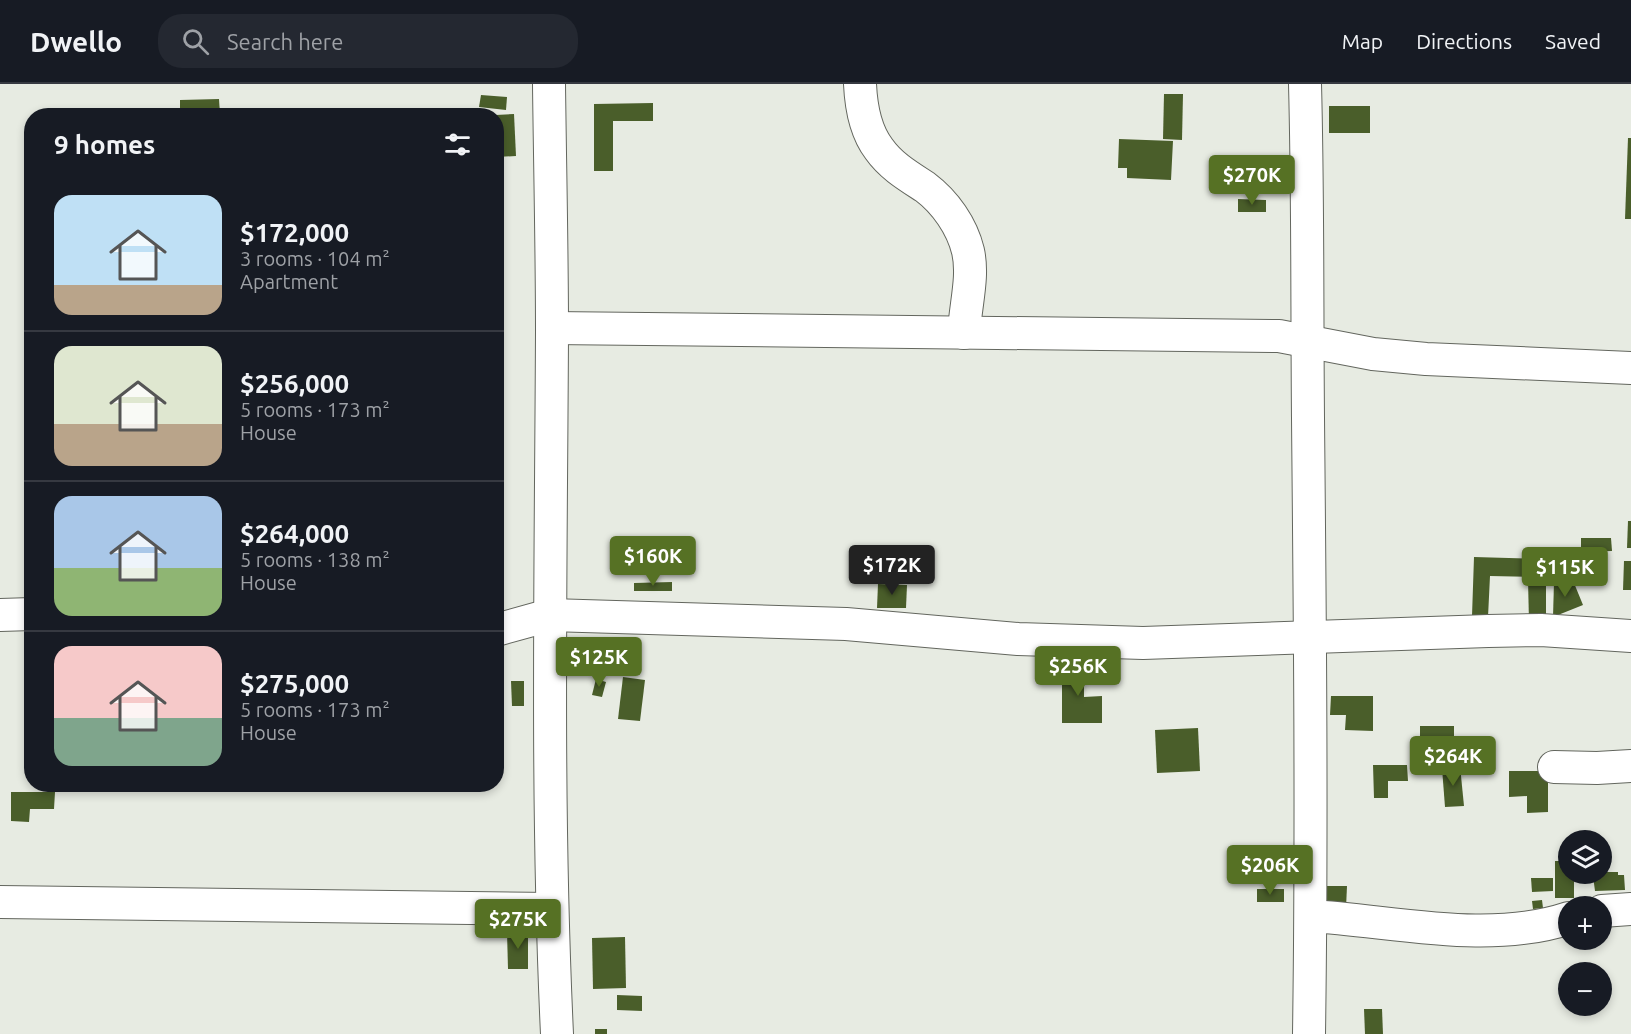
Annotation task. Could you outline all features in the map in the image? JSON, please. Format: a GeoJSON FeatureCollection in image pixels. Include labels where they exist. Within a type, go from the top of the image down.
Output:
{"type":"FeatureCollection","features":[{"type":"Feature","properties":{"kind":"street"},"geometry":{"type":"LineString","coordinates":[[549,84],[552,328],[551,909],[556,1034]]}},
{"type":"Feature","properties":{"kind":"street"},"geometry":{"type":"LineString","coordinates":[[860,84],[866,122],[878,148],[899,170],[927,189],[947,208],[959,226],[968,250],[970,267],[964,333]]}},
{"type":"Feature","properties":{"kind":"street"},"geometry":{"type":"LineString","coordinates":[[1305,84],[1308,199],[1310,638],[1309,1034]]}},
{"type":"Feature","properties":{"kind":"street"},"geometry":{"type":"LineString","coordinates":[[552,328],[1279,336],[1373,354],[1426,359],[1631,368]]}},
{"type":"Feature","properties":{"kind":"street"},"geometry":{"type":"LineString","coordinates":[[0,615],[24,614]]}},
{"type":"Feature","properties":{"kind":"street"},"geometry":{"type":"LineString","coordinates":[[504,628],[550,615],[834,623],[1018,639],[1143,643],[1540,630],[1631,636]]}},
{"type":"Feature","properties":{"kind":"street"},"geometry":{"type":"LineString","coordinates":[[1554,767],[1631,766]]}},
{"type":"Feature","properties":{"kind":"street"},"geometry":{"type":"LineString","coordinates":[[0,902],[551,909]]}},
{"type":"Feature","properties":{"kind":"street"},"geometry":{"type":"LineString","coordinates":[[1612,910],[1631,909]]}},
{"type":"Feature","properties":{"kind":"street"},"geometry":{"type":"LineString","coordinates":[[1311,916],[1432,928],[1528,928],[1558,921]]}},
{"type":"Feature","properties":{"kind":"building"},"geometry":{"type":"Polygon","coordinates":[[[1164,94],[1183,94],[1182,140],[1163,139],[1164,94]]]}},
{"type":"Feature","properties":{"kind":"building"},"geometry":{"type":"Polygon","coordinates":[[[481,95],[507,97],[506,110],[479,107],[481,95]]]}},
{"type":"Feature","properties":{"kind":"building"},"geometry":{"type":"Polygon","coordinates":[[[219,99],[220,108],[180,108],[180,100],[219,99]]]}},
{"type":"Feature","properties":{"kind":"building"},"geometry":{"type":"Polygon","coordinates":[[[653,103],[653,121],[613,121],[613,171],[594,171],[594,104],[653,103]]]}},
{"type":"Feature","properties":{"kind":"building"},"geometry":{"type":"Polygon","coordinates":[[[1329,106],[1370,106],[1370,133],[1329,133],[1329,106]]]}},
{"type":"Feature","properties":{"kind":"building"},"geometry":{"type":"Polygon","coordinates":[[[514,114],[516,156],[504,157],[504,115],[514,114]]]}},
{"type":"Feature","properties":{"kind":"building"},"geometry":{"type":"Polygon","coordinates":[[[1628,138],[1631,138],[1631,219],[1625,219],[1628,138]]]}},
{"type":"Feature","properties":{"kind":"building"},"geometry":{"type":"Polygon","coordinates":[[[1119,139],[1173,141],[1171,180],[1127,178],[1127,168],[1118,168],[1119,139]]]}},
{"type":"Feature","properties":{"kind":"building"},"geometry":{"type":"Polygon","coordinates":[[[1238,199],[1266,200],[1266,212],[1238,212],[1238,199]]]}},
{"type":"Feature","properties":{"kind":"building"},"geometry":{"type":"Polygon","coordinates":[[[1628,521],[1631,521],[1631,548],[1627,548],[1628,521]]]}},
{"type":"Feature","properties":{"kind":"building"},"geometry":{"type":"Polygon","coordinates":[[[1581,538],[1611,538],[1612,551],[1581,552],[1581,538]]]}},
{"type":"Feature","properties":{"kind":"building"},"geometry":{"type":"Polygon","coordinates":[[[1474,557],[1546,559],[1546,577],[1490,576],[1488,617],[1472,616],[1474,557]]]}},
{"type":"Feature","properties":{"kind":"building"},"geometry":{"type":"Polygon","coordinates":[[[1624,561],[1631,561],[1631,590],[1623,590],[1624,561]]]}},
{"type":"Feature","properties":{"kind":"building"},"geometry":{"type":"Polygon","coordinates":[[[1528,580],[1546,580],[1546,622],[1529,622],[1528,580]]]}},
{"type":"Feature","properties":{"kind":"building"},"geometry":{"type":"Polygon","coordinates":[[[672,582],[672,591],[634,591],[634,583],[672,582]]]}},
{"type":"Feature","properties":{"kind":"building"},"geometry":{"type":"Polygon","coordinates":[[[1554,582],[1574,583],[1583,605],[1553,617],[1554,582]]]}},
{"type":"Feature","properties":{"kind":"building"},"geometry":{"type":"Polygon","coordinates":[[[878,584],[907,585],[906,608],[877,608],[878,584]]]}},
{"type":"Feature","properties":{"kind":"building"},"geometry":{"type":"Polygon","coordinates":[[[1062,658],[1084,665],[1084,697],[1102,696],[1102,723],[1062,723],[1062,658]]]}},
{"type":"Feature","properties":{"kind":"building"},"geometry":{"type":"Polygon","coordinates":[[[623,677],[645,680],[640,721],[618,719],[623,677]]]}},
{"type":"Feature","properties":{"kind":"building"},"geometry":{"type":"Polygon","coordinates":[[[596,679],[606,682],[602,697],[592,695],[596,679]]]}},
{"type":"Feature","properties":{"kind":"building"},"geometry":{"type":"Polygon","coordinates":[[[511,681],[524,681],[524,706],[512,706],[511,681]]]}},
{"type":"Feature","properties":{"kind":"building"},"geometry":{"type":"Polygon","coordinates":[[[1331,696],[1373,696],[1373,731],[1345,730],[1346,715],[1330,715],[1331,696]]]}},
{"type":"Feature","properties":{"kind":"building"},"geometry":{"type":"Polygon","coordinates":[[[1420,726],[1454,726],[1454,742],[1420,743],[1420,726]]]}},
{"type":"Feature","properties":{"kind":"building"},"geometry":{"type":"Polygon","coordinates":[[[1198,728],[1200,771],[1157,773],[1155,730],[1198,728]]]}},
{"type":"Feature","properties":{"kind":"building"},"geometry":{"type":"Polygon","coordinates":[[[1373,765],[1407,765],[1408,781],[1388,781],[1388,798],[1374,798],[1373,765]]]}},
{"type":"Feature","properties":{"kind":"building"},"geometry":{"type":"Polygon","coordinates":[[[1460,766],[1464,806],[1445,807],[1442,768],[1460,766]]]}},
{"type":"Feature","properties":{"kind":"building"},"geometry":{"type":"Polygon","coordinates":[[[1509,771],[1548,771],[1548,812],[1527,813],[1527,796],[1509,797],[1509,771]]]}},
{"type":"Feature","properties":{"kind":"building"},"geometry":{"type":"Polygon","coordinates":[[[11,792],[55,792],[54,809],[30,809],[29,822],[11,821],[11,792]]]}},
{"type":"Feature","properties":{"kind":"building"},"geometry":{"type":"Polygon","coordinates":[[[1555,861],[1558,861],[1558,884],[1574,884],[1574,896],[1555,898],[1555,861]]]}},
{"type":"Feature","properties":{"kind":"building"},"geometry":{"type":"Polygon","coordinates":[[[1612,872],[1624,875],[1625,890],[1595,891],[1594,884],[1612,884],[1612,872]]]}},
{"type":"Feature","properties":{"kind":"building"},"geometry":{"type":"Polygon","coordinates":[[[1531,878],[1553,878],[1553,891],[1532,892],[1531,878]]]}},
{"type":"Feature","properties":{"kind":"building"},"geometry":{"type":"Polygon","coordinates":[[[1323,886],[1347,886],[1346,908],[1323,908],[1323,886]]]}},
{"type":"Feature","properties":{"kind":"building"},"geometry":{"type":"Polygon","coordinates":[[[1257,889],[1284,889],[1284,902],[1257,902],[1257,889]]]}},
{"type":"Feature","properties":{"kind":"building"},"geometry":{"type":"Polygon","coordinates":[[[1542,900],[1543,908],[1533,909],[1532,901],[1542,900]]]}},
{"type":"Feature","properties":{"kind":"building"},"geometry":{"type":"Polygon","coordinates":[[[507,932],[528,932],[528,969],[508,969],[507,932]]]}},
{"type":"Feature","properties":{"kind":"building"},"geometry":{"type":"Polygon","coordinates":[[[625,937],[626,988],[593,989],[592,938],[625,937]]]}},
{"type":"Feature","properties":{"kind":"building"},"geometry":{"type":"Polygon","coordinates":[[[617,995],[642,996],[642,1011],[617,1010],[617,995]]]}},
{"type":"Feature","properties":{"kind":"building"},"geometry":{"type":"Polygon","coordinates":[[[1364,1009],[1382,1009],[1383,1034],[1365,1034],[1364,1009]]]}},
{"type":"Feature","properties":{"kind":"building"},"geometry":{"type":"Polygon","coordinates":[[[595,1029],[607,1029],[607,1034],[595,1034],[595,1029]]]}}]}
